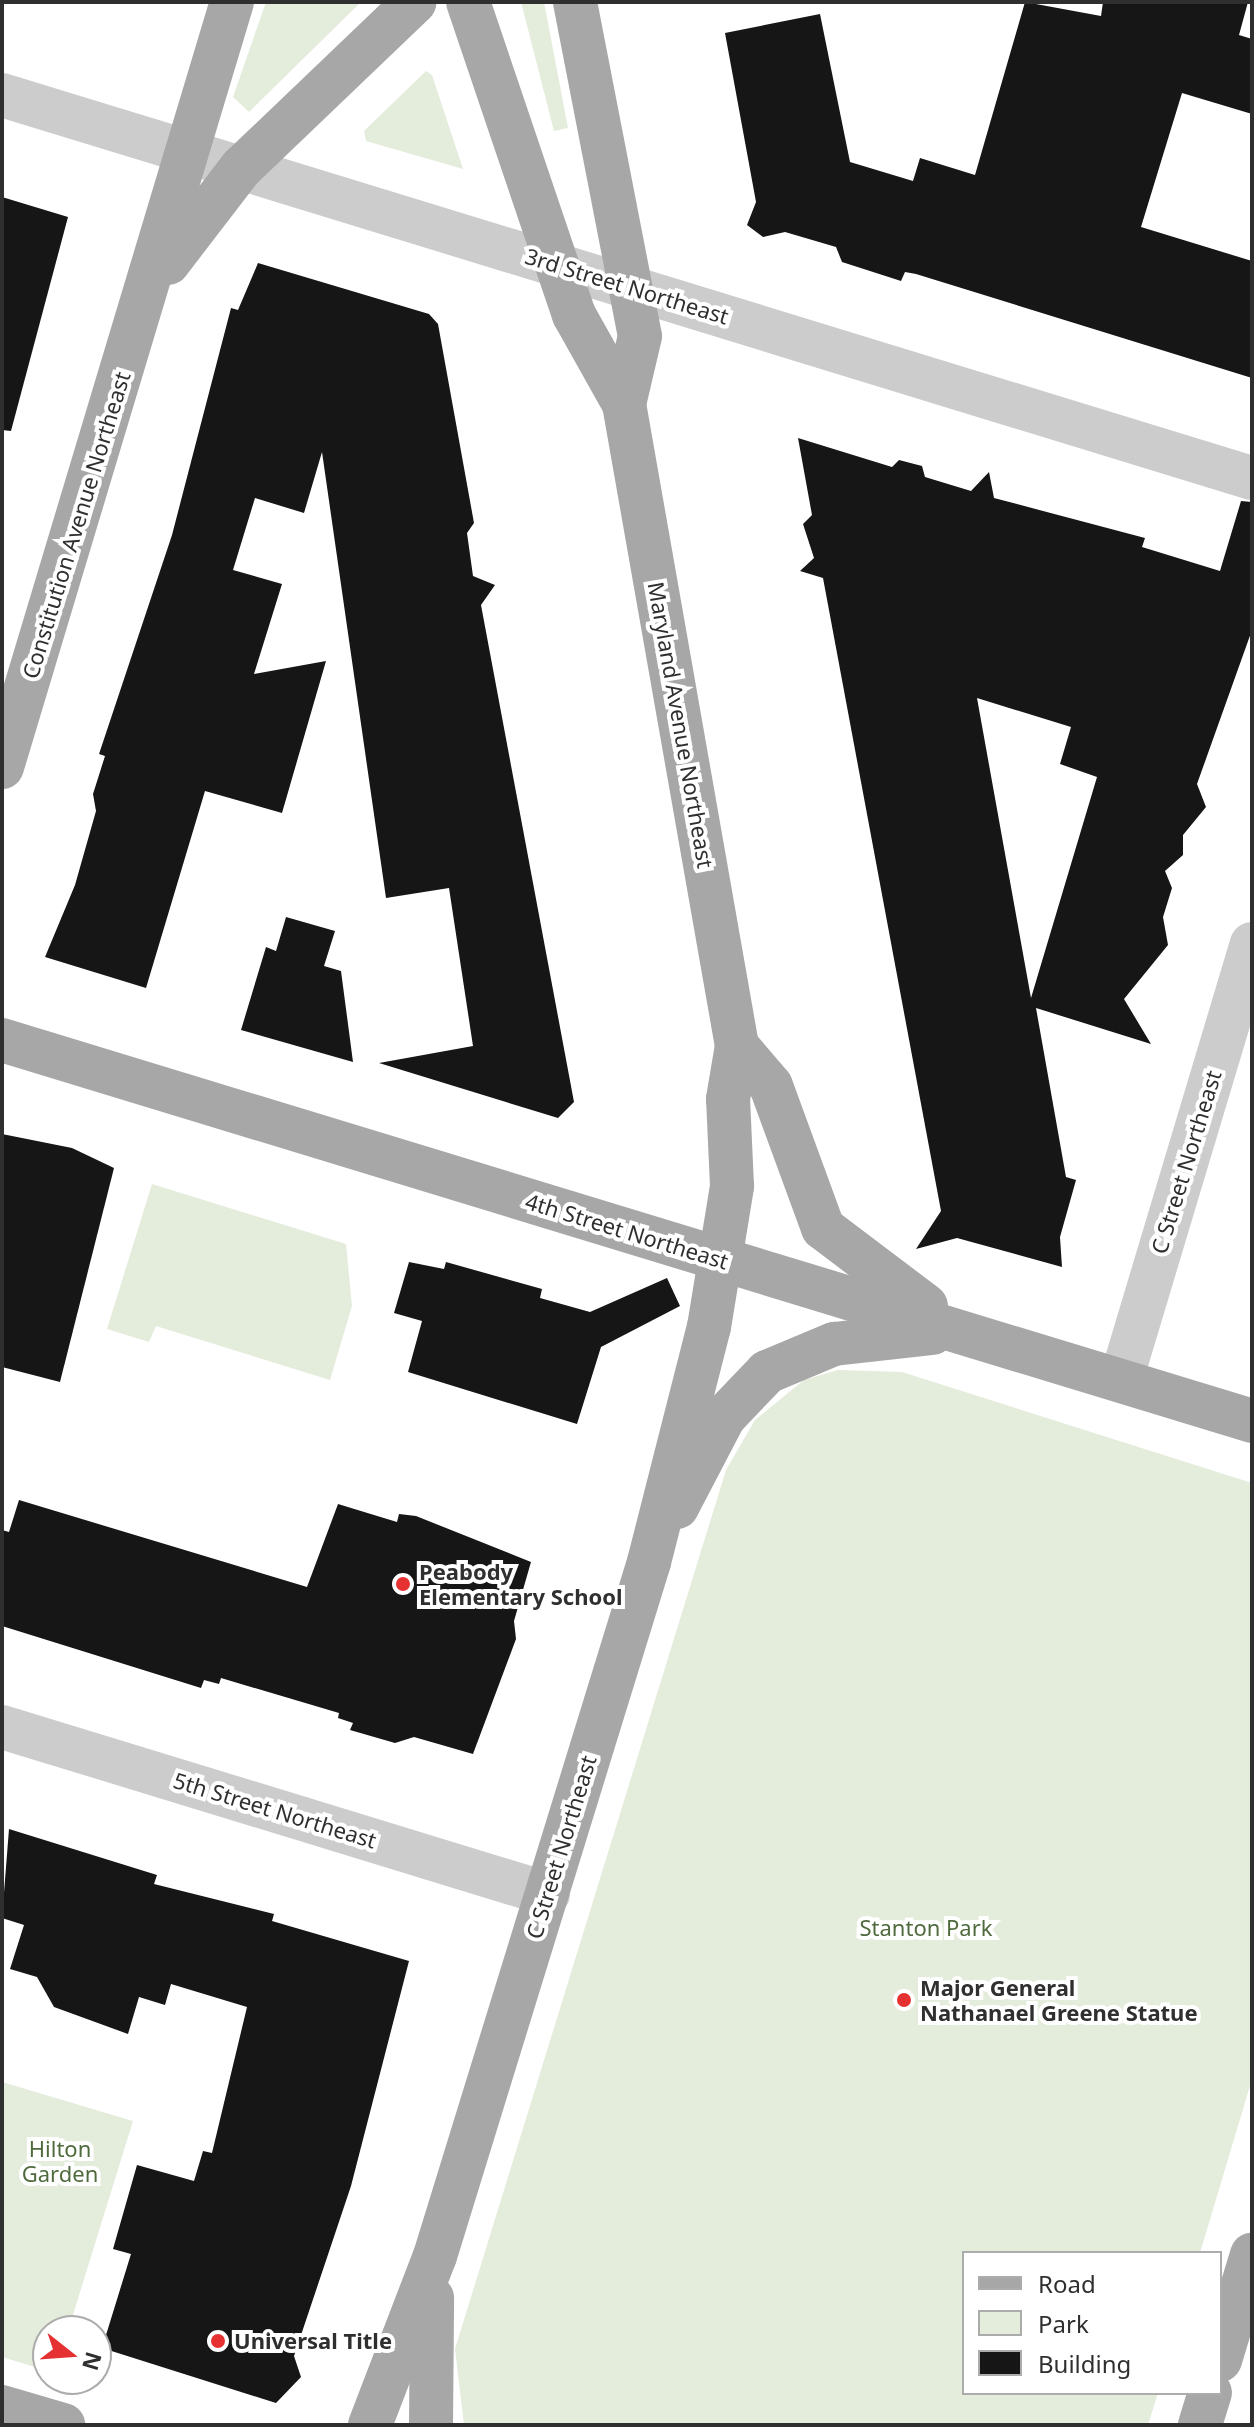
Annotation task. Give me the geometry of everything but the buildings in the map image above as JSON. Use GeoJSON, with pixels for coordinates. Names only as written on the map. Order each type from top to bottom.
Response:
{"type":"FeatureCollection","features":[{"type":"Feature","properties":{"kind":"main road","name":"Constitution Avenue Northeast"},"geometry":{"type":"LineString","coordinates":[[2,767],[136,330],[232,2]]}},
{"type":"Feature","properties":{"kind":"main road","name":"Constitution Avenue Northeast"},"geometry":{"type":"LineString","coordinates":[[136,330],[178,246],[241,168],[415,2]]}},
{"type":"Feature","properties":{"kind":"main road","name":"Maryland Avenue Northeast"},"geometry":{"type":"LineString","coordinates":[[468,2],[563,266],[574,315],[624,404],[737,1046],[722,1260]]}},
{"type":"Feature","properties":{"kind":"main road","name":"Maryland Avenue Northeast"},"geometry":{"type":"LineString","coordinates":[[575,2],[640,336],[624,404]]}},
{"type":"Feature","properties":{"kind":"main road","name":"4th Street Northeast"},"geometry":{"type":"LineString","coordinates":[[2,1040],[965,1331],[1252,1421]]}},
{"type":"Feature","properties":{"kind":"main road"},"geometry":{"type":"LineString","coordinates":[[737,1046],[771,1086],[823,1228],[858,1261],[965,1331]]}},
{"type":"Feature","properties":{"kind":"main road","name":"C Street Northeast"},"geometry":{"type":"LineString","coordinates":[[370,2425],[435,2256],[649,1562],[722,1260]]}},
{"type":"Feature","properties":{"kind":"main road"},"geometry":{"type":"LineString","coordinates":[[649,1562],[724,1417],[767,1372],[834,1344],[965,1331]]}},
{"type":"Feature","properties":{"kind":"main road"},"geometry":{"type":"LineString","coordinates":[[1222,2353],[1252,2255]]}},
{"type":"Feature","properties":{"kind":"main road"},"geometry":{"type":"LineString","coordinates":[[431,2425],[426,2369],[435,2256]]}},
{"type":"Feature","properties":{"kind":"main road"},"geometry":{"type":"LineString","coordinates":[[1200,2425],[1209,2395]]}},
{"type":"Feature","properties":{"kind":"main road"},"geometry":{"type":"LineString","coordinates":[[2,2407],[63,2425]]}},
{"type":"Feature","properties":{"kind":"street","name":"3rd Street Northeast"},"geometry":{"type":"LineString","coordinates":[[2,95],[1252,478]]}},
{"type":"Feature","properties":{"kind":"street","name":"C Street Northeast"},"geometry":{"type":"LineString","coordinates":[[1121,1380],[1252,944]]}},
{"type":"Feature","properties":{"kind":"street","name":"5th Street Northeast"},"geometry":{"type":"LineString","coordinates":[[2,1727],[548,1894]]}},
{"type":"Feature","properties":{"kind":"green space"},"geometry":{"type":"Polygon","coordinates":[[[266,2],[361,2],[249,112],[233,97],[266,2]]]}},
{"type":"Feature","properties":{"kind":"green space"},"geometry":{"type":"Polygon","coordinates":[[[521,2],[544,2],[568,128],[554,131],[521,2]]]}},
{"type":"Feature","properties":{"kind":"green space"},"geometry":{"type":"Polygon","coordinates":[[[426,71],[432,75],[463,169],[366,141],[364,131],[426,71]]]}},
{"type":"Feature","properties":{"kind":"green space"},"geometry":{"type":"Polygon","coordinates":[[[152,1184],[346,1244],[352,1306],[330,1380],[156,1326],[149,1342],[107,1329],[152,1184]]]}},
{"type":"Feature","properties":{"kind":"green space","name":"Stanton Park"},"geometry":{"type":"Polygon","coordinates":[[[838,1370],[902,1372],[1252,1483],[1252,2079],[1201,2251],[962,2251],[962,2395],[1157,2395],[1148,2425],[464,2425],[455,2349],[726,1470],[755,1420],[804,1380],[838,1370]]]}},
{"type":"Feature","properties":{"kind":"green space","name":"Hilton Garden"},"geometry":{"type":"Polygon","coordinates":[[[2,2082],[133,2121],[73,2315],[32,2315],[32,2366],[2,2357],[2,2082]]]}},
{"type":"Feature","properties":{"kind":"place","name":"Peabody Elementary School"},"geometry":{"type":"Point","coordinates":[403,1584]}},
{"type":"Feature","properties":{"kind":"place","name":"Major General Nathanael Greene Statue"},"geometry":{"type":"Point","coordinates":[904,2000]}},
{"type":"Feature","properties":{"kind":"place","name":"Universal Title"},"geometry":{"type":"Point","coordinates":[218,2341]}}]}
